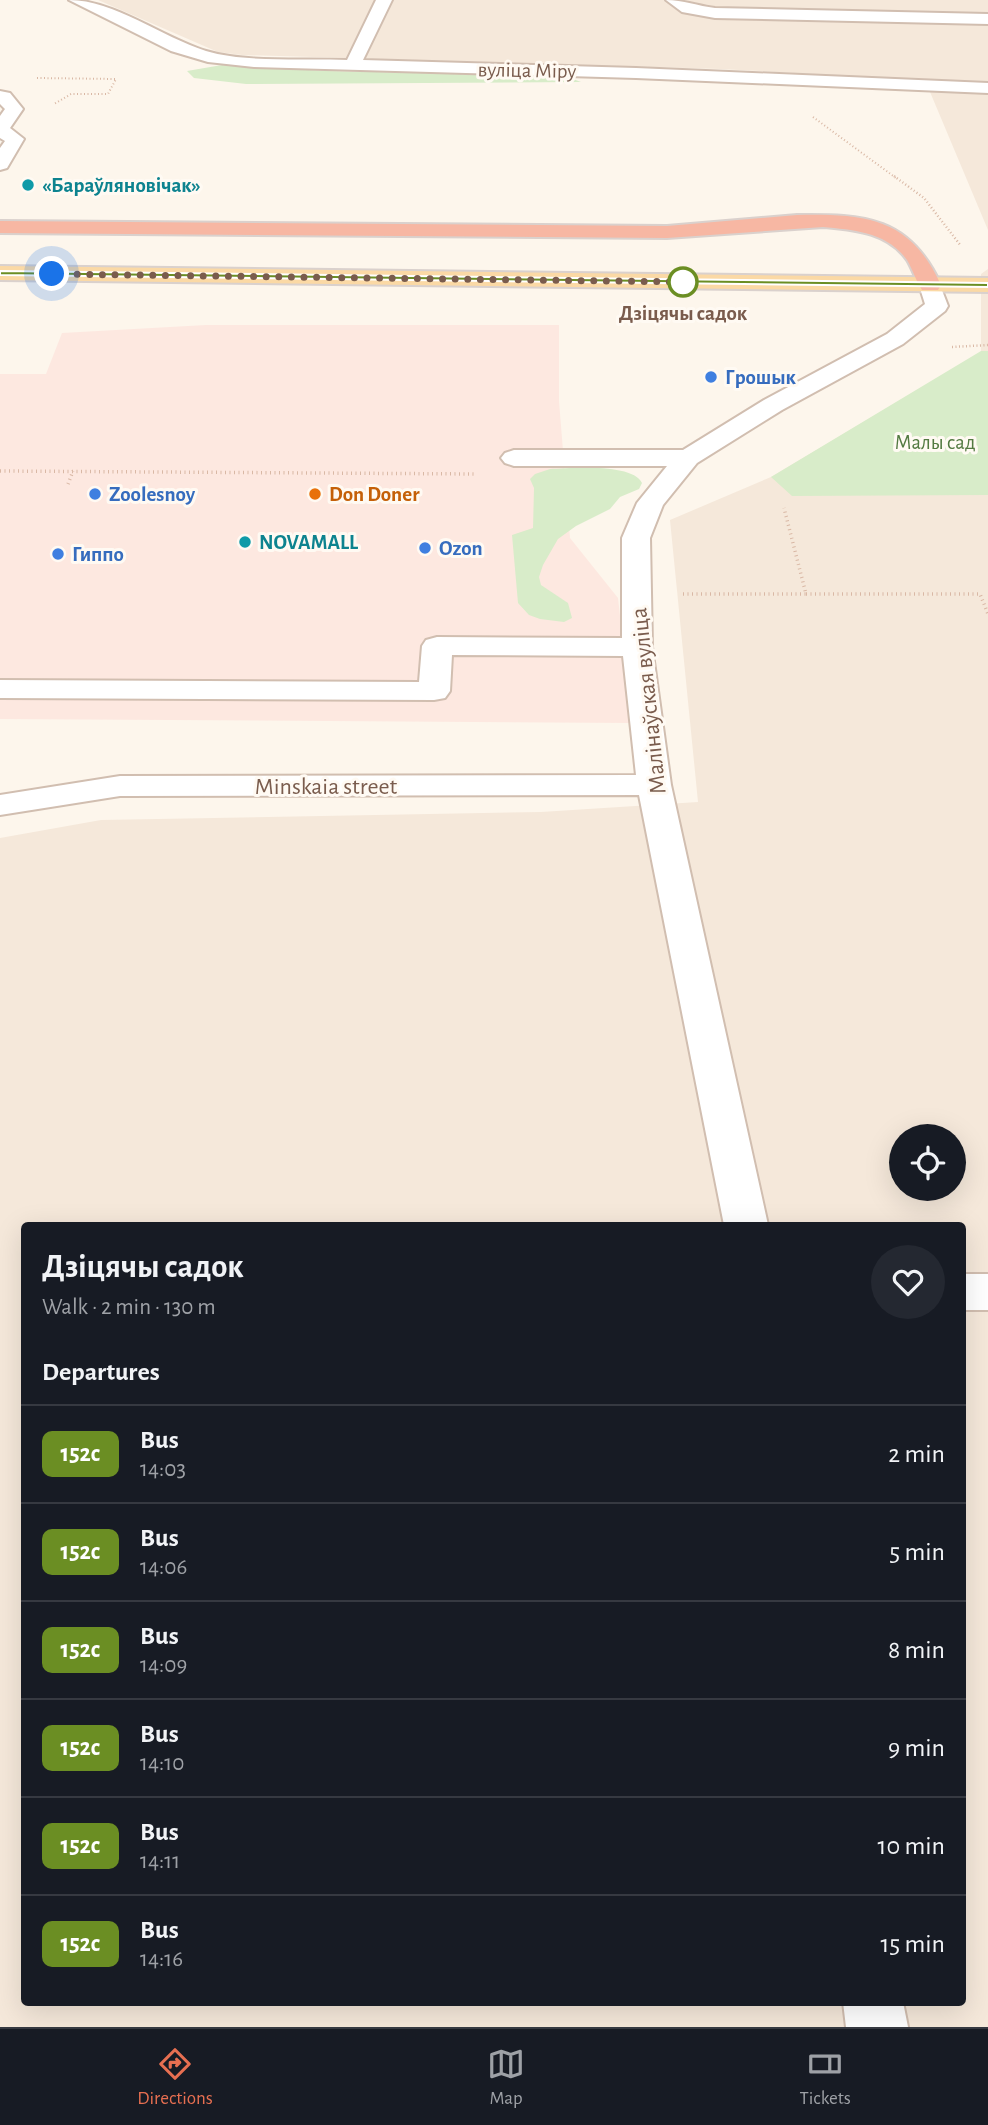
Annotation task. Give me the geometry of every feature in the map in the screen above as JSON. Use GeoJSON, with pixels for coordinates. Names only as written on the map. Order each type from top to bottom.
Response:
{"type":"FeatureCollection","features":[{"type":"Feature","properties":{"kind":"highway"},"geometry":{"type":"LineString","coordinates":[[0,227],[670,232],[832,222],[866,226],[893,235],[915,256],[930,285]]}},
{"type":"Feature","properties":{"kind":"main road"},"geometry":{"type":"LineString","coordinates":[[0,274],[988,285]]}},
{"type":"Feature","properties":{"kind":"street","name":"вуліца Міру"},"geometry":{"type":"LineString","coordinates":[[77,0],[165,42],[208,57],[352,66],[752,77],[988,88]]}},
{"type":"Feature","properties":{"kind":"street"},"geometry":{"type":"LineString","coordinates":[[352,66],[384,0]]}},
{"type":"Feature","properties":{"kind":"street"},"geometry":{"type":"LineString","coordinates":[[674,0],[678,5],[690,9],[715,13],[988,19]]}},
{"type":"Feature","properties":{"kind":"street"},"geometry":{"type":"LineString","coordinates":[[0,96],[14,109],[0,130],[15,139],[0,164]]}},
{"type":"Feature","properties":{"kind":"street","name":"Малінаўская вуліца"},"geometry":{"type":"LineString","coordinates":[[745,1222],[654,785],[637,647],[636,538],[650,503],[688,458],[773,405],[895,340],[937,306],[930,285]]}},
{"type":"Feature","properties":{"kind":"street"},"geometry":{"type":"LineString","coordinates":[[514,458],[688,458]]}},
{"type":"Feature","properties":{"kind":"street"},"geometry":{"type":"LineString","coordinates":[[0,689],[434,691],[437,646],[637,647]]}},
{"type":"Feature","properties":{"kind":"street","name":"Minskaia street"},"geometry":{"type":"LineString","coordinates":[[0,805],[120,786],[654,785]]}},
{"type":"Feature","properties":{"kind":"street"},"geometry":{"type":"LineString","coordinates":[[966,1292],[988,1292]]}},
{"type":"Feature","properties":{"kind":"street"},"geometry":{"type":"LineString","coordinates":[[874,2006],[877,2027]]}},
{"type":"Feature","properties":{"kind":"path"},"geometry":{"type":"LineString","coordinates":[[752,77],[837,133],[924,198],[964,251]]}},
{"type":"Feature","properties":{"kind":"path"},"geometry":{"type":"LineString","coordinates":[[37,78],[117,79],[108,94],[68,94],[58,98],[52,107]]}},
{"type":"Feature","properties":{"kind":"path"},"geometry":{"type":"LineString","coordinates":[[0,471],[486,474]]}},
{"type":"Feature","properties":{"kind":"path"},"geometry":{"type":"LineString","coordinates":[[68,484],[73,471]]}},
{"type":"Feature","properties":{"kind":"path"},"geometry":{"type":"LineString","coordinates":[[784,508],[806,594]]}},
{"type":"Feature","properties":{"kind":"path"},"geometry":{"type":"LineString","coordinates":[[683,594],[980,594],[988,614]]}},
{"type":"Feature","properties":{"kind":"shaded area"},"geometry":{"type":"Polygon","coordinates":[[[98,0],[988,0],[988,230],[925,80],[720,69],[242,55],[218,52],[98,0]]]}},
{"type":"Feature","properties":{"kind":"shaded area"},"geometry":{"type":"Polygon","coordinates":[[[988,269],[988,2027],[0,2027],[0,838],[101,820],[541,812],[698,802],[670,520],[771,477],[981,352],[981,274],[988,269]]]}},
{"type":"Feature","properties":{"kind":"shaded area"},"geometry":{"type":"Polygon","coordinates":[[[206,325],[559,325],[559,401],[570,538],[618,598],[632,723],[0,719],[0,374],[46,374],[62,333],[206,325]]]}},
{"type":"Feature","properties":{"kind":"green space"},"geometry":{"type":"Polygon","coordinates":[[[222,65],[327,71],[565,76],[581,82],[246,84],[194,78],[187,71],[222,65]]]}},
{"type":"Feature","properties":{"kind":"green space","name":"Малы сад"},"geometry":{"type":"Polygon","coordinates":[[[981,351],[988,351],[988,495],[792,496],[771,477],[981,351]]]}},
{"type":"Feature","properties":{"kind":"green space"},"geometry":{"type":"Polygon","coordinates":[[[550,469],[614,470],[627,472],[642,483],[639,489],[620,497],[610,509],[576,526],[558,539],[543,565],[539,577],[541,585],[568,603],[572,618],[564,622],[529,615],[518,603],[512,535],[533,528],[534,488],[530,479],[535,474],[550,469]]]}},
{"type":"Feature","properties":{"kind":"bus line","name":"152с"},"geometry":{"type":"LineString","coordinates":[[0,274],[988,285]]}},
{"type":"Feature","properties":{"kind":"place","name":"«Бараўляновічак»"},"geometry":{"type":"Point","coordinates":[28,185]}},
{"type":"Feature","properties":{"kind":"place","name":"Дзіцячы садок"},"geometry":{"type":"Point","coordinates":[683,282]}},
{"type":"Feature","properties":{"kind":"place","name":"Грошык"},"geometry":{"type":"Point","coordinates":[711,377]}},
{"type":"Feature","properties":{"kind":"place","name":"Zoolesnoy"},"geometry":{"type":"Point","coordinates":[95,494]}},
{"type":"Feature","properties":{"kind":"place","name":"Don Doner"},"geometry":{"type":"Point","coordinates":[315,494]}},
{"type":"Feature","properties":{"kind":"place","name":"NOVAMALL"},"geometry":{"type":"Point","coordinates":[245,542]}},
{"type":"Feature","properties":{"kind":"place","name":"Ozon"},"geometry":{"type":"Point","coordinates":[425,548]}},
{"type":"Feature","properties":{"kind":"place","name":"Гиппо"},"geometry":{"type":"Point","coordinates":[58,554]}},
{"type":"Feature","properties":{"kind":"route"},"geometry":{"type":"LineString","coordinates":[[52,274],[689,282],[683,282]]}}]}
